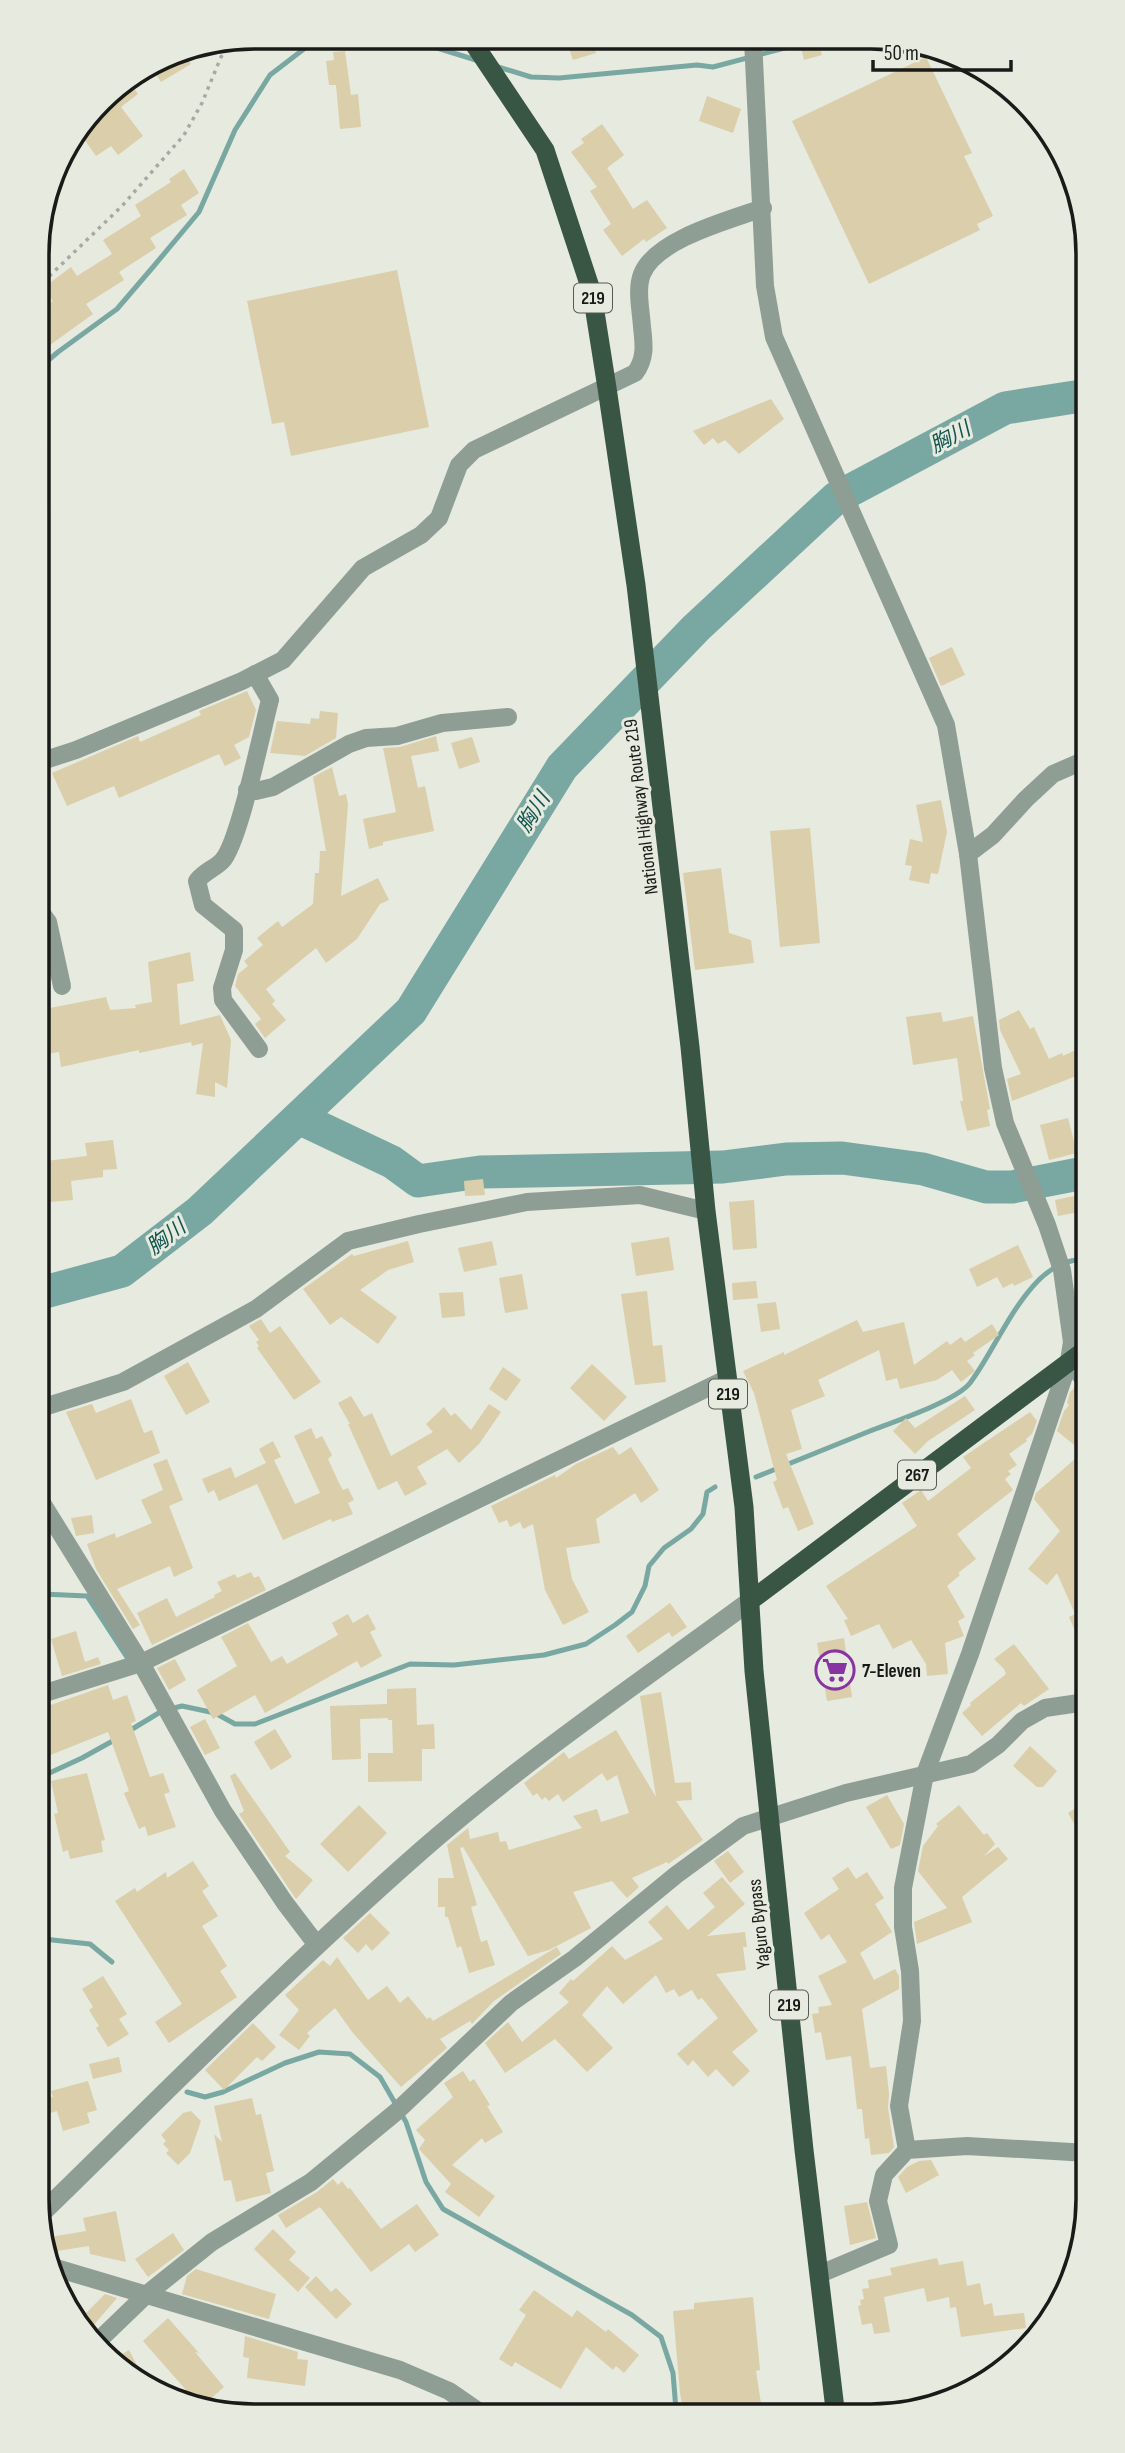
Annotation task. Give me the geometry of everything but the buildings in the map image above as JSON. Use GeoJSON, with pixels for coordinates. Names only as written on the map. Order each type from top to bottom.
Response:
{"type":"FeatureCollection","features":[{"type":"Feature","properties":{"kind":"highway","name":"National Highway Route 219"},"geometry":{"type":"LineString","coordinates":[[477,49],[545,150],[592,293],[636,584],[665,823],[706,1211],[744,1507],[750,1601]]}},
{"type":"Feature","properties":{"kind":"highway","name":"267"},"geometry":{"type":"LineString","coordinates":[[750,1601],[1076,1356]]}},
{"type":"Feature","properties":{"kind":"highway","name":"Yaguro Bypass"},"geometry":{"type":"LineString","coordinates":[[750,1601],[754,1671],[804,2150],[834,2404]]}},
{"type":"Feature","properties":{"kind":"street"},"geometry":{"type":"LineString","coordinates":[[754,49],[765,286],[774,337],[946,725],[968,853],[993,1068],[1005,1123],[1060,1264],[1076,1352]]}},
{"type":"Feature","properties":{"kind":"street"},"geometry":{"type":"LineString","coordinates":[[49,758],[99,740],[283,660],[363,568],[421,535],[439,517],[459,466],[474,450],[635,373],[641,365],[645,349],[640,300],[641,275],[657,254],[675,242],[763,208]]}},
{"type":"Feature","properties":{"kind":"street"},"geometry":{"type":"LineString","coordinates":[[255,674],[270,700],[236,831],[223,860],[204,872],[197,881],[204,905],[233,930],[234,950],[222,988],[223,1000],[259,1049]]}},
{"type":"Feature","properties":{"kind":"street"},"geometry":{"type":"LineString","coordinates":[[247,790],[273,787],[349,744],[366,738],[397,736],[442,723],[508,717]]}},
{"type":"Feature","properties":{"kind":"street"},"geometry":{"type":"LineString","coordinates":[[968,853],[993,835],[1053,774],[1076,764]]}},
{"type":"Feature","properties":{"kind":"street"},"geometry":{"type":"LineString","coordinates":[[49,927],[62,986]]}},
{"type":"Feature","properties":{"kind":"street"},"geometry":{"type":"LineString","coordinates":[[49,1405],[123,1382],[256,1309],[348,1241],[527,1202],[640,1195],[706,1211]]}},
{"type":"Feature","properties":{"kind":"street"},"geometry":{"type":"LineString","coordinates":[[907,2150],[899,2106],[912,2021],[910,1971],[903,1927],[903,1888],[925,1774],[1076,1358]]}},
{"type":"Feature","properties":{"kind":"street"},"geometry":{"type":"LineString","coordinates":[[49,1692],[141,1663],[218,1628],[469,1502],[726,1379]]}},
{"type":"Feature","properties":{"kind":"street"},"geometry":{"type":"LineString","coordinates":[[49,1514],[141,1663],[223,1811],[317,1945]]}},
{"type":"Feature","properties":{"kind":"street"},"geometry":{"type":"LineString","coordinates":[[50,2206],[317,1945],[423,1849],[510,1777],[750,1601]]}},
{"type":"Feature","properties":{"kind":"street"},"geometry":{"type":"LineString","coordinates":[[103,2337],[147,2294],[212,2242],[311,2182],[401,2107],[511,2003],[575,1958],[719,1842],[743,1826],[846,1793],[971,1765],[998,1745],[1022,1721],[1045,1708],[1076,1703]]}},
{"type":"Feature","properties":{"kind":"street"},"geometry":{"type":"LineString","coordinates":[[820,2274],[889,2245],[878,2201],[884,2175],[907,2150],[967,2146],[1076,2152]]}},
{"type":"Feature","properties":{"kind":"street"},"geometry":{"type":"LineString","coordinates":[[62,2270],[400,2370],[449,2391],[468,2404]]}},
{"type":"Feature","properties":{"kind":"path"},"geometry":{"type":"LineString","coordinates":[[49,276],[122,206],[184,135],[202,103],[224,52]]}},
{"type":"Feature","properties":{"kind":"waterway"},"geometry":{"type":"LineString","coordinates":[[49,360],[117,309],[199,212],[235,130],[270,75],[304,49]]}},
{"type":"Feature","properties":{"kind":"waterway"},"geometry":{"type":"LineString","coordinates":[[440,49],[479,61]]}},
{"type":"Feature","properties":{"kind":"waterway"},"geometry":{"type":"LineString","coordinates":[[495,66],[531,77],[559,78],[697,65],[713,67],[781,49]]}},
{"type":"Feature","properties":{"kind":"waterway","name":"胸川"},"geometry":{"type":"LineString","coordinates":[[49,1291],[122,1271],[200,1211],[411,1011],[562,767],[696,628],[836,498],[1005,408],[1076,397]]}},
{"type":"Feature","properties":{"kind":"waterway"},"geometry":{"type":"LineString","coordinates":[[299,1118],[392,1162],[418,1181],[480,1172],[723,1167],[786,1159],[842,1158],[923,1169],[986,1187],[1012,1187],[1076,1175]]}},
{"type":"Feature","properties":{"kind":"waterway"},"geometry":{"type":"LineString","coordinates":[[756,1477],[923,1410],[963,1390],[981,1367],[1032,1287],[1047,1272],[1065,1263],[1076,1261]]}},
{"type":"Feature","properties":{"kind":"waterway"},"geometry":{"type":"LineString","coordinates":[[129,1731],[162,1711],[182,1706],[215,1713],[235,1724],[255,1724],[410,1664],[454,1665],[544,1655],[586,1644],[632,1612],[645,1586],[649,1566],[664,1548],[691,1529],[703,1514],[707,1492],[715,1487]]}},
{"type":"Feature","properties":{"kind":"waterway"},"geometry":{"type":"LineString","coordinates":[[49,1594],[87,1596],[130,1662]]}},
{"type":"Feature","properties":{"kind":"waterway"},"geometry":{"type":"LineString","coordinates":[[49,1773],[118,1738]]}},
{"type":"Feature","properties":{"kind":"waterway"},"geometry":{"type":"LineString","coordinates":[[49,1940],[90,1944],[112,1962]]}},
{"type":"Feature","properties":{"kind":"waterway"},"geometry":{"type":"LineString","coordinates":[[187,2092],[205,2097],[223,2092],[285,2063],[319,2052],[350,2054],[380,2077],[406,2122],[426,2182],[443,2209],[632,2315],[661,2337],[673,2373],[676,2404]]}},
{"type":"Feature","properties":{"kind":"place","name":"7-Eleven"},"geometry":{"type":"Point","coordinates":[835,1670]}}]}
